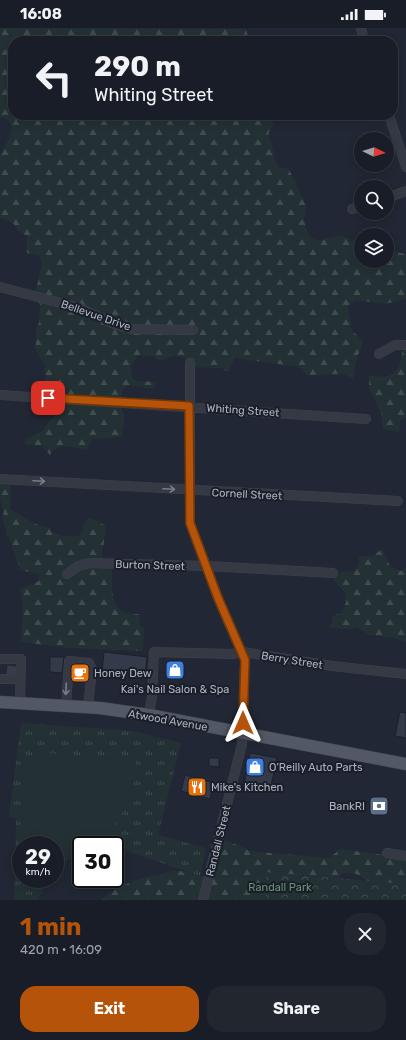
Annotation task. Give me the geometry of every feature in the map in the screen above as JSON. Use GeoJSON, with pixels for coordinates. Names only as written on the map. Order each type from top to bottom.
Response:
{"type":"FeatureCollection","features":[{"type":"Feature","properties":{"kind":"main road","name":"Atwood Avenue"},"geometry":{"type":"LineString","coordinates":[[0,702],[88,707],[149,715],[406,764]]}},
{"type":"Feature","properties":{"kind":"street"},"geometry":{"type":"LineString","coordinates":[[391,120],[405,161]]}},
{"type":"Feature","properties":{"kind":"street"},"geometry":{"type":"LineString","coordinates":[[394,195],[406,191]]}},
{"type":"Feature","properties":{"kind":"street","name":"Bellevue Drive"},"geometry":{"type":"LineString","coordinates":[[0,287],[80,308],[116,325],[132,329],[193,330]]}},
{"type":"Feature","properties":{"kind":"street"},"geometry":{"type":"LineString","coordinates":[[379,354],[395,345],[406,345]]}},
{"type":"Feature","properties":{"kind":"street","name":"Randall Street"},"geometry":{"type":"LineString","coordinates":[[190,363],[190,523],[245,660],[243,734],[203,900]]}},
{"type":"Feature","properties":{"kind":"street","name":"Whiting Street"},"geometry":{"type":"LineString","coordinates":[[0,395],[189,406],[366,419]]}},
{"type":"Feature","properties":{"kind":"street","name":"Cornell Street"},"geometry":{"type":"LineString","coordinates":[[0,479],[398,501]]}},
{"type":"Feature","properties":{"kind":"street","name":"Burton Street"},"geometry":{"type":"LineString","coordinates":[[67,574],[78,566],[89,563],[206,566],[333,573]]}},
{"type":"Feature","properties":{"kind":"street","name":"Berry Street"},"geometry":{"type":"LineString","coordinates":[[149,715],[152,696],[154,652],[232,654],[243,652],[332,666],[406,674]]}},
{"type":"Feature","properties":{"kind":"street"},"geometry":{"type":"LineString","coordinates":[[0,658],[12,662],[20,659],[14,678],[20,703]]}},
{"type":"Feature","properties":{"kind":"street"},"geometry":{"type":"LineString","coordinates":[[66,706],[69,662],[89,663],[92,669],[88,707]]}},
{"type":"Feature","properties":{"kind":"street"},"geometry":{"type":"LineString","coordinates":[[0,679],[14,678]]}},
{"type":"Feature","properties":{"kind":"street"},"geometry":{"type":"LineString","coordinates":[[387,853],[406,856]]}},
{"type":"Feature","properties":{"kind":"green space"},"geometry":{"type":"Polygon","coordinates":[[[0,28],[246,29],[248,36],[8,36],[8,120],[0,117],[0,28]]]}},
{"type":"Feature","properties":{"kind":"green space"},"geometry":{"type":"Polygon","coordinates":[[[8,120],[270,120],[274,125],[270,129],[268,136],[275,159],[278,167],[289,169],[306,206],[304,220],[309,236],[318,241],[339,235],[354,240],[354,268],[394,268],[394,251],[406,254],[406,299],[385,304],[356,300],[348,306],[352,330],[363,342],[355,364],[354,379],[344,374],[307,375],[299,367],[235,358],[228,372],[221,368],[192,367],[184,357],[173,356],[160,361],[153,356],[138,355],[131,366],[132,378],[138,381],[156,382],[154,389],[129,385],[123,389],[120,402],[124,416],[122,437],[92,439],[87,450],[66,446],[57,448],[50,455],[42,446],[23,444],[28,438],[42,431],[66,401],[66,395],[61,389],[44,390],[45,366],[34,347],[36,344],[36,328],[39,323],[40,304],[32,294],[36,290],[42,263],[40,256],[27,253],[27,236],[18,231],[11,222],[0,218],[0,155],[10,137],[12,127],[8,120]]]}},
{"type":"Feature","properties":{"kind":"green space"},"geometry":{"type":"Polygon","coordinates":[[[403,345],[406,345],[406,417],[400,421],[399,432],[383,429],[381,412],[369,388],[369,375],[378,377],[391,375],[401,360],[403,345]]]}},
{"type":"Feature","properties":{"kind":"green space"},"geometry":{"type":"Polygon","coordinates":[[[0,479],[11,480],[10,509],[34,523],[50,528],[55,534],[68,536],[80,535],[87,519],[91,518],[106,526],[102,556],[112,568],[114,600],[117,607],[122,611],[129,614],[139,614],[140,625],[144,627],[143,651],[69,648],[21,642],[23,609],[20,589],[36,583],[39,580],[39,574],[21,571],[2,519],[4,511],[0,500],[0,479]]]}},
{"type":"Feature","properties":{"kind":"green space"},"geometry":{"type":"Polygon","coordinates":[[[382,549],[390,566],[401,571],[406,568],[406,642],[390,637],[369,635],[357,627],[352,629],[328,628],[332,622],[332,616],[342,613],[346,602],[346,594],[333,579],[341,572],[354,571],[359,565],[359,556],[373,556],[382,549]]]}},
{"type":"Feature","properties":{"kind":"green space"},"geometry":{"type":"Polygon","coordinates":[[[21,723],[133,731],[181,743],[158,835],[206,848],[200,876],[124,850],[124,836],[72,836],[72,858],[64,862],[64,836],[16,836],[16,818],[9,817],[21,723]]]}},
{"type":"Feature","properties":{"kind":"green space"},"geometry":{"type":"Polygon","coordinates":[[[38,752],[136,762],[132,794],[120,818],[103,836],[72,836],[72,855],[64,858],[64,836],[21,836],[25,760],[38,752]]]}},
{"type":"Feature","properties":{"kind":"green space"},"geometry":{"type":"Polygon","coordinates":[[[220,839],[243,847],[249,851],[329,858],[340,849],[406,858],[406,900],[383,900],[370,884],[360,876],[348,873],[341,874],[338,880],[335,900],[101,900],[118,888],[124,888],[124,885],[136,880],[160,875],[170,871],[186,872],[208,879],[220,839]]]}},
{"type":"Feature","properties":{"kind":"green space","name":"Randall Park"},"geometry":{"type":"Polygon","coordinates":[[[266,872],[406,884],[406,900],[266,900],[266,872]]]}},
{"type":"Feature","properties":{"kind":"green space"},"geometry":{"type":"Polygon","coordinates":[[[14,888],[44,888],[38,900],[14,900],[14,888]]]}},
{"type":"Feature","properties":{"kind":"building"},"geometry":{"type":"Polygon","coordinates":[[[104,652],[147,657],[145,676],[102,672],[104,652]]]}},
{"type":"Feature","properties":{"kind":"building"},"geometry":{"type":"Polygon","coordinates":[[[50,657],[64,657],[62,673],[50,672],[50,657]]]}},
{"type":"Feature","properties":{"kind":"building"},"geometry":{"type":"Polygon","coordinates":[[[75,668],[85,669],[85,678],[74,677],[75,668]]]}},
{"type":"Feature","properties":{"kind":"building"},"geometry":{"type":"Polygon","coordinates":[[[400,712],[406,713],[406,738],[395,736],[400,712]]]}},
{"type":"Feature","properties":{"kind":"building"},"geometry":{"type":"Polygon","coordinates":[[[250,753],[277,758],[270,791],[244,786],[250,753]]]}},
{"type":"Feature","properties":{"kind":"building"},"geometry":{"type":"Polygon","coordinates":[[[209,758],[219,758],[219,767],[209,766],[209,758]]]}},
{"type":"Feature","properties":{"kind":"building","name":"Mike's Kitchen"},"geometry":{"type":"Polygon","coordinates":[[[185,775],[214,783],[210,799],[181,791],[185,775]]]}},
{"type":"Feature","properties":{"kind":"tunnel"},"geometry":{"type":"LineString","coordinates":[[11,675],[12,665]]}},
{"type":"Feature","properties":{"kind":"place","name":"Kai's Nail Salon & Spa"},"geometry":{"type":"Point","coordinates":[175,670]}},
{"type":"Feature","properties":{"kind":"place","name":"Honey Dew"},"geometry":{"type":"Point","coordinates":[80,673]}},
{"type":"Feature","properties":{"kind":"place","name":"O'Reilly Auto Parts"},"geometry":{"type":"Point","coordinates":[255,767]}},
{"type":"Feature","properties":{"kind":"place","name":"Mike's Kitchen"},"geometry":{"type":"Point","coordinates":[197,787]}},
{"type":"Feature","properties":{"kind":"place","name":"BankRI"},"geometry":{"type":"Point","coordinates":[379,806]}},
{"type":"Feature","properties":{"kind":"route"},"geometry":{"type":"LineString","coordinates":[[48,398],[189,406],[189,518],[218,598],[243,652],[245,660],[243,723]]}}]}
